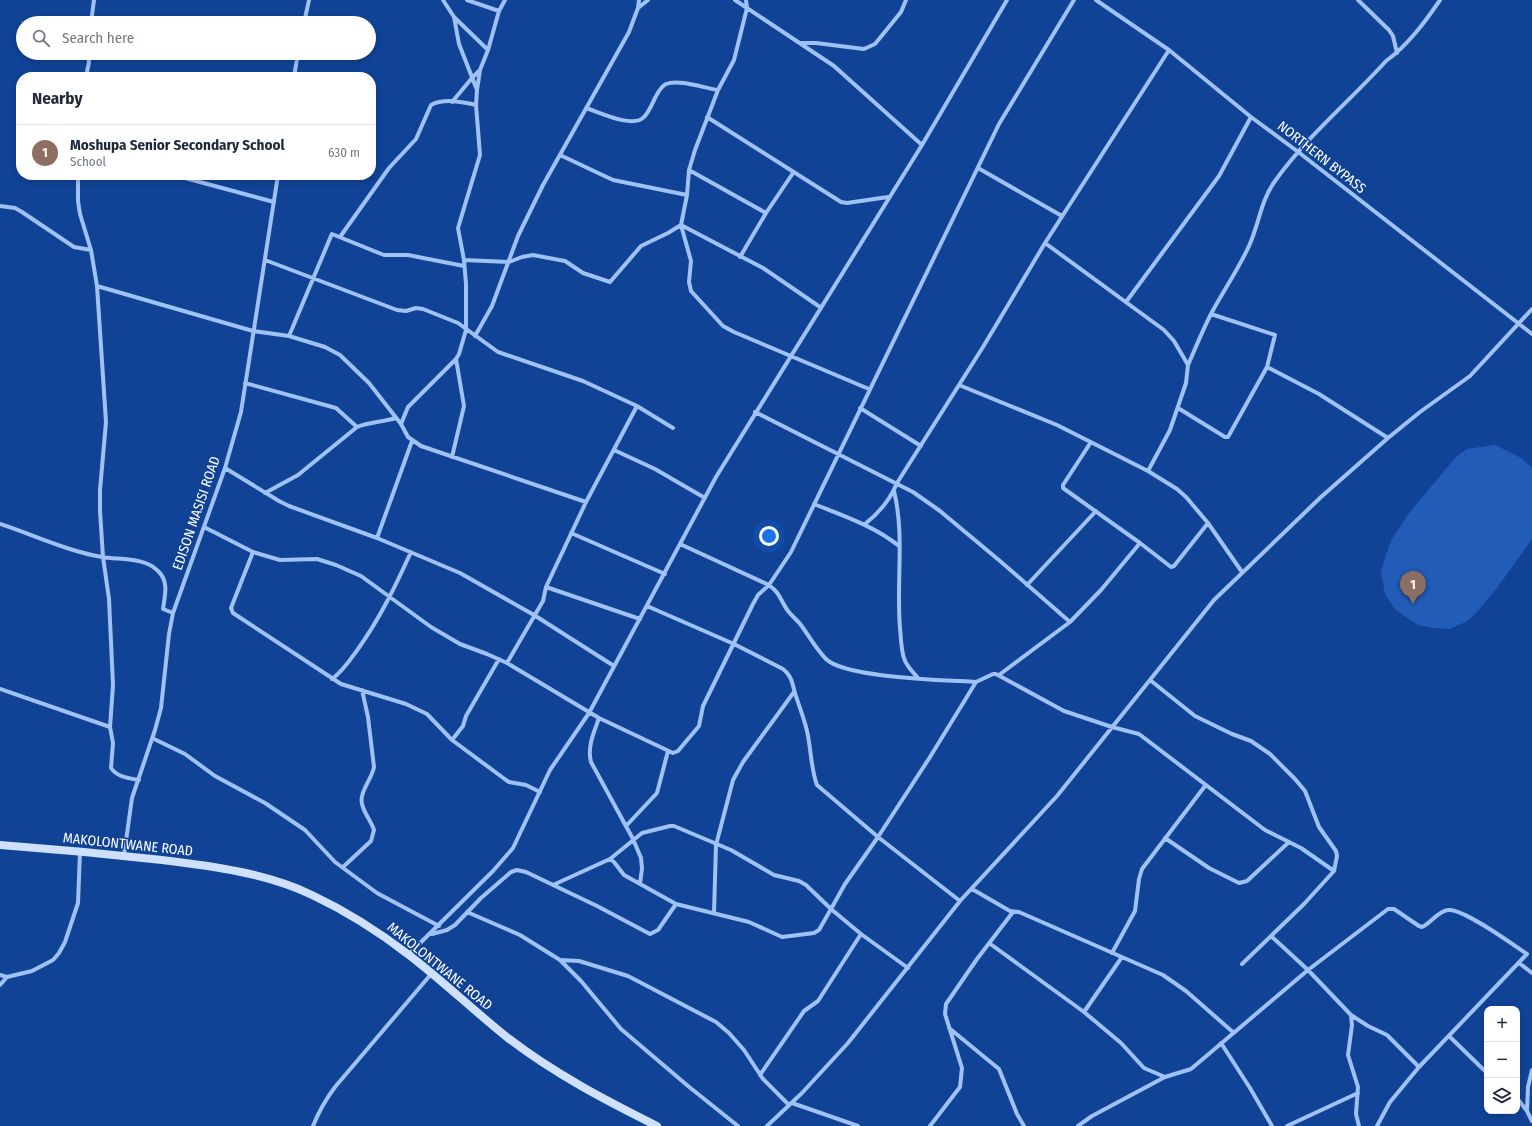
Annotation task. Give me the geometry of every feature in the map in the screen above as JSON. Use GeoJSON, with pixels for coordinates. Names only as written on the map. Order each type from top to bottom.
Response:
{"type":"FeatureCollection","features":[{"type":"Feature","properties":{"kind":"main road","name":"MAKOLONTWANE ROAD"},"geometry":{"type":"LineString","coordinates":[[0,845],[124,855],[191,863],[226,869],[281,882],[311,894],[344,911],[409,954],[507,1037],[557,1073],[657,1126]]}},
{"type":"Feature","properties":{"kind":"street"},"geometry":{"type":"LineString","coordinates":[[92,16],[94,0]]}},
{"type":"Feature","properties":{"kind":"street"},"geometry":{"type":"LineString","coordinates":[[306,16],[310,0]]}},
{"type":"Feature","properties":{"kind":"street"},"geometry":{"type":"LineString","coordinates":[[443,0],[454,16],[488,50]]}},
{"type":"Feature","properties":{"kind":"street"},"geometry":{"type":"LineString","coordinates":[[467,0],[499,11]]}},
{"type":"Feature","properties":{"kind":"street"},"geometry":{"type":"LineString","coordinates":[[401,424],[408,407],[456,359],[466,330],[466,284],[464,260],[458,228],[480,155],[476,105],[480,70],[488,50],[499,11],[505,0]]}},
{"type":"Feature","properties":{"kind":"street"},"geometry":{"type":"LineString","coordinates":[[475,336],[492,306],[518,236],[543,185],[629,32],[638,8],[639,0]]}},
{"type":"Feature","properties":{"kind":"street"},"geometry":{"type":"LineString","coordinates":[[638,8],[648,0]]}},
{"type":"Feature","properties":{"kind":"street"},"geometry":{"type":"LineString","coordinates":[[735,0],[834,66],[922,145]]}},
{"type":"Feature","properties":{"kind":"street"},"geometry":{"type":"LineString","coordinates":[[746,0],[747,8],[734,60],[718,90],[689,170],[687,195],[681,225],[691,261],[689,282],[691,291],[723,326],[728,329],[869,389]]}},
{"type":"Feature","properties":{"kind":"street"},"geometry":{"type":"LineString","coordinates":[[800,43],[816,43],[864,49],[870,47],[875,44],[901,12],[906,0]]}},
{"type":"Feature","properties":{"kind":"street"},"geometry":{"type":"LineString","coordinates":[[409,954],[439,926],[509,854],[550,770],[590,712],[705,498],[755,412],[888,197],[922,145],[1007,0]]}},
{"type":"Feature","properties":{"kind":"street"},"geometry":{"type":"LineString","coordinates":[[204,528],[253,552],[280,560],[318,559],[361,576],[431,627],[460,644],[508,663],[599,718],[668,751],[676,753],[696,730],[703,706],[755,599],[769,585],[791,552],[999,124],[1074,0]]}},
{"type":"Feature","properties":{"kind":"street","name":"NORTHERN BYPASS"},"geometry":{"type":"LineString","coordinates":[[1096,0],[1169,50],[1251,117],[1298,151],[1532,334]]}},
{"type":"Feature","properties":{"kind":"street"},"geometry":{"type":"LineString","coordinates":[[1358,0],[1389,30],[1393,36],[1397,53]]}},
{"type":"Feature","properties":{"kind":"street"},"geometry":{"type":"LineString","coordinates":[[1148,470],[1170,430],[1186,383],[1188,365],[1211,314],[1246,253],[1252,240],[1266,195],[1274,181],[1320,127],[1386,60],[1397,53],[1440,0]]}},
{"type":"Feature","properties":{"kind":"street"},"geometry":{"type":"LineString","coordinates":[[454,16],[458,44],[477,90]]}},
{"type":"Feature","properties":{"kind":"street"},"geometry":{"type":"LineString","coordinates":[[865,524],[876,515],[894,491],[897,483],[959,385],[1045,243],[1169,50]]}},
{"type":"Feature","properties":{"kind":"street"},"geometry":{"type":"LineString","coordinates":[[87,72],[89,60]]}},
{"type":"Feature","properties":{"kind":"street"},"geometry":{"type":"LineString","coordinates":[[295,72],[297,60]]}},
{"type":"Feature","properties":{"kind":"street"},"geometry":{"type":"LineString","coordinates":[[452,102],[480,70]]}},
{"type":"Feature","properties":{"kind":"street"},"geometry":{"type":"LineString","coordinates":[[586,108],[624,121],[634,122],[644,118],[660,89],[665,85],[682,83],[718,90]]}},
{"type":"Feature","properties":{"kind":"street"},"geometry":{"type":"LineString","coordinates":[[340,237],[390,168],[416,139],[431,105],[435,103],[463,102],[476,105]]}},
{"type":"Feature","properties":{"kind":"street"},"geometry":{"type":"LineString","coordinates":[[707,117],[793,173],[841,202],[888,197]]}},
{"type":"Feature","properties":{"kind":"street"},"geometry":{"type":"LineString","coordinates":[[1126,302],[1219,176],[1251,117]]}},
{"type":"Feature","properties":{"kind":"street"},"geometry":{"type":"LineString","coordinates":[[560,155],[613,180],[687,195]]}},
{"type":"Feature","properties":{"kind":"street"},"geometry":{"type":"LineString","coordinates":[[978,168],[1062,216]]}},
{"type":"Feature","properties":{"kind":"street"},"geometry":{"type":"LineString","coordinates":[[689,170],[766,213]]}},
{"type":"Feature","properties":{"kind":"street"},"geometry":{"type":"LineString","coordinates":[[740,257],[766,213],[793,173]]}},
{"type":"Feature","properties":{"kind":"street"},"geometry":{"type":"LineString","coordinates":[[78,180],[78,201],[80,214],[91,250],[97,286],[106,422],[100,490],[100,530],[109,599],[112,685],[110,727],[113,743],[111,768],[114,773],[119,776],[138,780]]}},
{"type":"Feature","properties":{"kind":"street"},"geometry":{"type":"LineString","coordinates":[[193,180],[274,202]]}},
{"type":"Feature","properties":{"kind":"street","name":"EDISON MASISI ROAD"},"geometry":{"type":"LineString","coordinates":[[124,855],[132,798],[161,708],[169,634],[173,613],[225,468],[241,412],[277,180]]}},
{"type":"Feature","properties":{"kind":"street"},"geometry":{"type":"LineString","coordinates":[[0,206],[15,208],[74,247],[91,250]]}},
{"type":"Feature","properties":{"kind":"street"},"geometry":{"type":"LineString","coordinates":[[464,260],[509,262],[527,255],[533,255],[565,261],[583,273],[610,282],[641,246],[681,225]]}},
{"type":"Feature","properties":{"kind":"street"},"geometry":{"type":"LineString","coordinates":[[681,225],[763,268],[820,307]]}},
{"type":"Feature","properties":{"kind":"street"},"geometry":{"type":"LineString","coordinates":[[289,336],[330,236],[335,234],[384,255],[408,255],[464,266]]}},
{"type":"Feature","properties":{"kind":"street"},"geometry":{"type":"LineString","coordinates":[[1045,243],[1164,330],[1174,341],[1188,365]]}},
{"type":"Feature","properties":{"kind":"street"},"geometry":{"type":"LineString","coordinates":[[265,260],[397,310],[406,311],[416,308],[423,308],[458,323],[498,352],[583,381],[637,406],[673,428]]}},
{"type":"Feature","properties":{"kind":"street"},"geometry":{"type":"LineString","coordinates":[[97,286],[253,331],[289,336],[325,347],[340,355],[369,383],[401,424],[408,438],[412,441],[421,446],[452,457],[586,502]]}},
{"type":"Feature","properties":{"kind":"street"},"geometry":{"type":"LineString","coordinates":[[767,1126],[791,1104],[848,1043],[960,901],[1057,796],[1209,606],[1242,572],[1321,497],[1420,412],[1470,376],[1532,309]]}},
{"type":"Feature","properties":{"kind":"street"},"geometry":{"type":"LineString","coordinates":[[1178,408],[1225,437],[1228,437],[1267,367],[1275,335],[1211,314]]}},
{"type":"Feature","properties":{"kind":"street"},"geometry":{"type":"LineString","coordinates":[[452,457],[464,406],[456,359]]}},
{"type":"Feature","properties":{"kind":"street"},"geometry":{"type":"LineString","coordinates":[[1267,367],[1319,394],[1388,438]]}},
{"type":"Feature","properties":{"kind":"street"},"geometry":{"type":"LineString","coordinates":[[246,383],[336,408],[357,426]]}},
{"type":"Feature","properties":{"kind":"street"},"geometry":{"type":"LineString","coordinates":[[959,385],[1057,425],[1148,470],[1177,489],[1186,497],[1208,523],[1242,572]]}},
{"type":"Feature","properties":{"kind":"street"},"geometry":{"type":"LineString","coordinates":[[508,663],[543,601],[546,587],[571,533],[637,406]]}},
{"type":"Feature","properties":{"kind":"street"},"geometry":{"type":"LineString","coordinates":[[860,408],[921,446]]}},
{"type":"Feature","properties":{"kind":"street"},"geometry":{"type":"LineString","coordinates":[[755,412],[914,492],[940,511],[1000,560],[1070,622]]}},
{"type":"Feature","properties":{"kind":"street"},"geometry":{"type":"LineString","coordinates":[[265,492],[298,475],[357,426],[365,423],[386,421],[396,418]]}},
{"type":"Feature","properties":{"kind":"street"},"geometry":{"type":"LineString","coordinates":[[377,538],[412,441]]}},
{"type":"Feature","properties":{"kind":"street"},"geometry":{"type":"LineString","coordinates":[[1090,442],[1063,485],[1063,488],[1171,567],[1174,566],[1208,523]]}},
{"type":"Feature","properties":{"kind":"street"},"geometry":{"type":"LineString","coordinates":[[614,450],[655,469],[705,498]]}},
{"type":"Feature","properties":{"kind":"street"},"geometry":{"type":"LineString","coordinates":[[225,468],[289,506],[377,538],[460,573],[534,615],[614,666]]}},
{"type":"Feature","properties":{"kind":"street"},"geometry":{"type":"LineString","coordinates":[[894,491],[898,506],[900,531],[898,604],[904,659],[918,678]]}},
{"type":"Feature","properties":{"kind":"street"},"geometry":{"type":"LineString","coordinates":[[814,504],[865,524],[886,536],[899,546]]}},
{"type":"Feature","properties":{"kind":"street"},"geometry":{"type":"LineString","coordinates":[[1027,585],[1096,511]]}},
{"type":"Feature","properties":{"kind":"street"},"geometry":{"type":"LineString","coordinates":[[0,524],[74,551],[103,557],[147,563],[158,570],[163,577],[166,585],[163,609],[173,613]]}},
{"type":"Feature","properties":{"kind":"street"},"geometry":{"type":"LineString","coordinates":[[571,533],[665,574]]}},
{"type":"Feature","properties":{"kind":"street"},"geometry":{"type":"LineString","coordinates":[[999,675],[1070,622],[1101,590],[1140,543]]}},
{"type":"Feature","properties":{"kind":"street"},"geometry":{"type":"LineString","coordinates":[[680,544],[769,585],[781,596],[789,612],[827,660],[834,665],[858,672],[976,682],[993,674],[999,675],[1064,711],[1112,727],[1139,734],[1205,786],[1265,830],[1300,848],[1334,871]]}},
{"type":"Feature","properties":{"kind":"street"},"geometry":{"type":"LineString","coordinates":[[253,552],[231,608],[233,613],[341,684],[406,704],[427,714],[452,740],[510,782],[526,785],[540,792]]}},
{"type":"Feature","properties":{"kind":"street"},"geometry":{"type":"LineString","coordinates":[[332,679],[343,671],[368,635],[390,598],[411,552]]}},
{"type":"Feature","properties":{"kind":"street"},"geometry":{"type":"LineString","coordinates":[[546,587],[640,618]]}},
{"type":"Feature","properties":{"kind":"street"},"geometry":{"type":"LineString","coordinates":[[647,606],[734,644],[783,669],[792,679],[794,692],[807,730],[814,778],[817,786],[878,838],[960,901]]}},
{"type":"Feature","properties":{"kind":"street"},"geometry":{"type":"LineString","coordinates":[[452,740],[464,726],[466,716],[499,659]]}},
{"type":"Feature","properties":{"kind":"street"},"geometry":{"type":"LineString","coordinates":[[1150,680],[1195,716],[1250,741],[1270,754],[1295,779],[1305,792],[1319,827],[1336,851],[1337,856],[1334,871],[1304,904],[1242,964]]}},
{"type":"Feature","properties":{"kind":"street"},"geometry":{"type":"LineString","coordinates":[[610,859],[624,875],[676,904],[749,922],[782,937],[814,933],[818,930],[845,884],[878,838],[976,682]]}},
{"type":"Feature","properties":{"kind":"street"},"geometry":{"type":"LineString","coordinates":[[0,689],[110,727]]}},
{"type":"Feature","properties":{"kind":"street"},"geometry":{"type":"LineString","coordinates":[[343,867],[371,841],[374,830],[362,805],[362,799],[373,774],[374,768],[368,717],[362,690]]}},
{"type":"Feature","properties":{"kind":"street"},"geometry":{"type":"LineString","coordinates":[[714,913],[716,845],[733,780],[737,771],[794,692]]}},
{"type":"Feature","properties":{"kind":"street"},"geometry":{"type":"LineString","coordinates":[[599,718],[589,749],[589,755],[591,762],[633,839],[641,858],[642,869],[640,883]]}},
{"type":"Feature","properties":{"kind":"street"},"geometry":{"type":"LineString","coordinates":[[152,738],[179,751],[215,776],[265,803],[305,830],[328,856],[378,893],[439,926]]}},
{"type":"Feature","properties":{"kind":"street"},"geometry":{"type":"LineString","coordinates":[[626,826],[657,793],[668,751]]}},
{"type":"Feature","properties":{"kind":"street"},"geometry":{"type":"LineString","coordinates":[[1112,953],[1135,911],[1139,879],[1142,870],[1205,786]]}},
{"type":"Feature","properties":{"kind":"street"},"geometry":{"type":"LineString","coordinates":[[553,885],[610,859],[642,833],[674,826],[730,850],[774,875],[799,881],[806,885],[831,909],[861,934],[908,968]]}},
{"type":"Feature","properties":{"kind":"street"},"geometry":{"type":"LineString","coordinates":[[1165,838],[1209,868],[1240,883],[1247,881],[1289,842]]}},
{"type":"Feature","properties":{"kind":"street"},"geometry":{"type":"LineString","coordinates":[[0,975],[7,977],[32,971],[52,960],[59,953],[65,942],[78,903],[80,852]]}},
{"type":"Feature","properties":{"kind":"street"},"geometry":{"type":"LineString","coordinates":[[431,934],[447,930],[455,925],[511,872],[517,870],[526,872],[650,934],[658,930],[676,904]]}},
{"type":"Feature","properties":{"kind":"street"},"geometry":{"type":"LineString","coordinates":[[972,889],[1012,912],[1019,912],[1163,975],[1172,980],[1234,1033]]}},
{"type":"Feature","properties":{"kind":"street"},"geometry":{"type":"LineString","coordinates":[[1078,1126],[1092,1116],[1164,1077],[1188,1071],[1222,1044],[1308,970],[1388,908],[1394,909],[1422,927],[1443,911],[1455,910],[1527,954],[1419,1067],[1390,1102],[1377,1126]]}},
{"type":"Feature","properties":{"kind":"street"},"geometry":{"type":"LineString","coordinates":[[467,912],[520,935],[560,960],[582,981],[626,1033],[738,1126]]}},
{"type":"Feature","properties":{"kind":"street"},"geometry":{"type":"LineString","coordinates":[[930,1126],[960,1087],[962,1080],[962,1068],[945,1014],[946,1004],[1012,912]]}},
{"type":"Feature","properties":{"kind":"street"},"geometry":{"type":"LineString","coordinates":[[760,1075],[804,1010],[818,1001],[861,934]]}},
{"type":"Feature","properties":{"kind":"street"},"geometry":{"type":"LineString","coordinates":[[1271,936],[1308,970],[1351,1015],[1368,1026],[1387,1035],[1419,1067]]}},
{"type":"Feature","properties":{"kind":"street"},"geometry":{"type":"LineString","coordinates":[[989,943],[1084,1012],[1121,1043],[1149,1072],[1164,1077]]}},
{"type":"Feature","properties":{"kind":"street"},"geometry":{"type":"LineString","coordinates":[[1084,1012],[1122,957]]}},
{"type":"Feature","properties":{"kind":"street"},"geometry":{"type":"LineString","coordinates":[[560,960],[579,961],[628,976],[716,1022],[729,1033],[744,1050],[760,1075],[791,1104],[858,1126]]}},
{"type":"Feature","properties":{"kind":"street"},"geometry":{"type":"LineString","coordinates":[[1519,963],[1532,974]]}},
{"type":"Feature","properties":{"kind":"street"},"geometry":{"type":"LineString","coordinates":[[313,1126],[319,1112],[335,1087],[432,973]]}},
{"type":"Feature","properties":{"kind":"street"},"geometry":{"type":"LineString","coordinates":[[0,986],[7,977]]}},
{"type":"Feature","properties":{"kind":"street"},"geometry":{"type":"LineString","coordinates":[[1351,1015],[1352,1025],[1348,1054],[1357,1082],[1358,1093],[1356,1114],[1359,1126]]}},
{"type":"Feature","properties":{"kind":"street"},"geometry":{"type":"LineString","coordinates":[[950,1028],[999,1069],[1017,1114],[1024,1126]]}},
{"type":"Feature","properties":{"kind":"street"},"geometry":{"type":"LineString","coordinates":[[1449,1036],[1484,1070]]}},
{"type":"Feature","properties":{"kind":"street"},"geometry":{"type":"LineString","coordinates":[[1222,1044],[1272,1126]]}},
{"type":"Feature","properties":{"kind":"street"},"geometry":{"type":"LineString","coordinates":[[1526,1111],[1528,1087],[1532,1070]]}},
{"type":"Feature","properties":{"kind":"street"},"geometry":{"type":"LineString","coordinates":[[1287,1126],[1358,1093]]}},
{"type":"Feature","properties":{"kind":"street"},"geometry":{"type":"LineString","coordinates":[[1520,1102],[1532,1121]]}},
{"type":"Feature","properties":{"kind":"shaded area"},"geometry":{"type":"Polygon","coordinates":[[[1495,445],[1521,458],[1532,468],[1532,539],[1497,588],[1477,612],[1466,622],[1449,629],[1418,625],[1394,608],[1385,594],[1381,572],[1392,539],[1409,513],[1456,457],[1467,449],[1495,445]]]}},
{"type":"Feature","properties":{"kind":"place","name":"Moshupa Senior Secondary School"},"geometry":{"type":"Point","coordinates":[1413,604]}}]}
